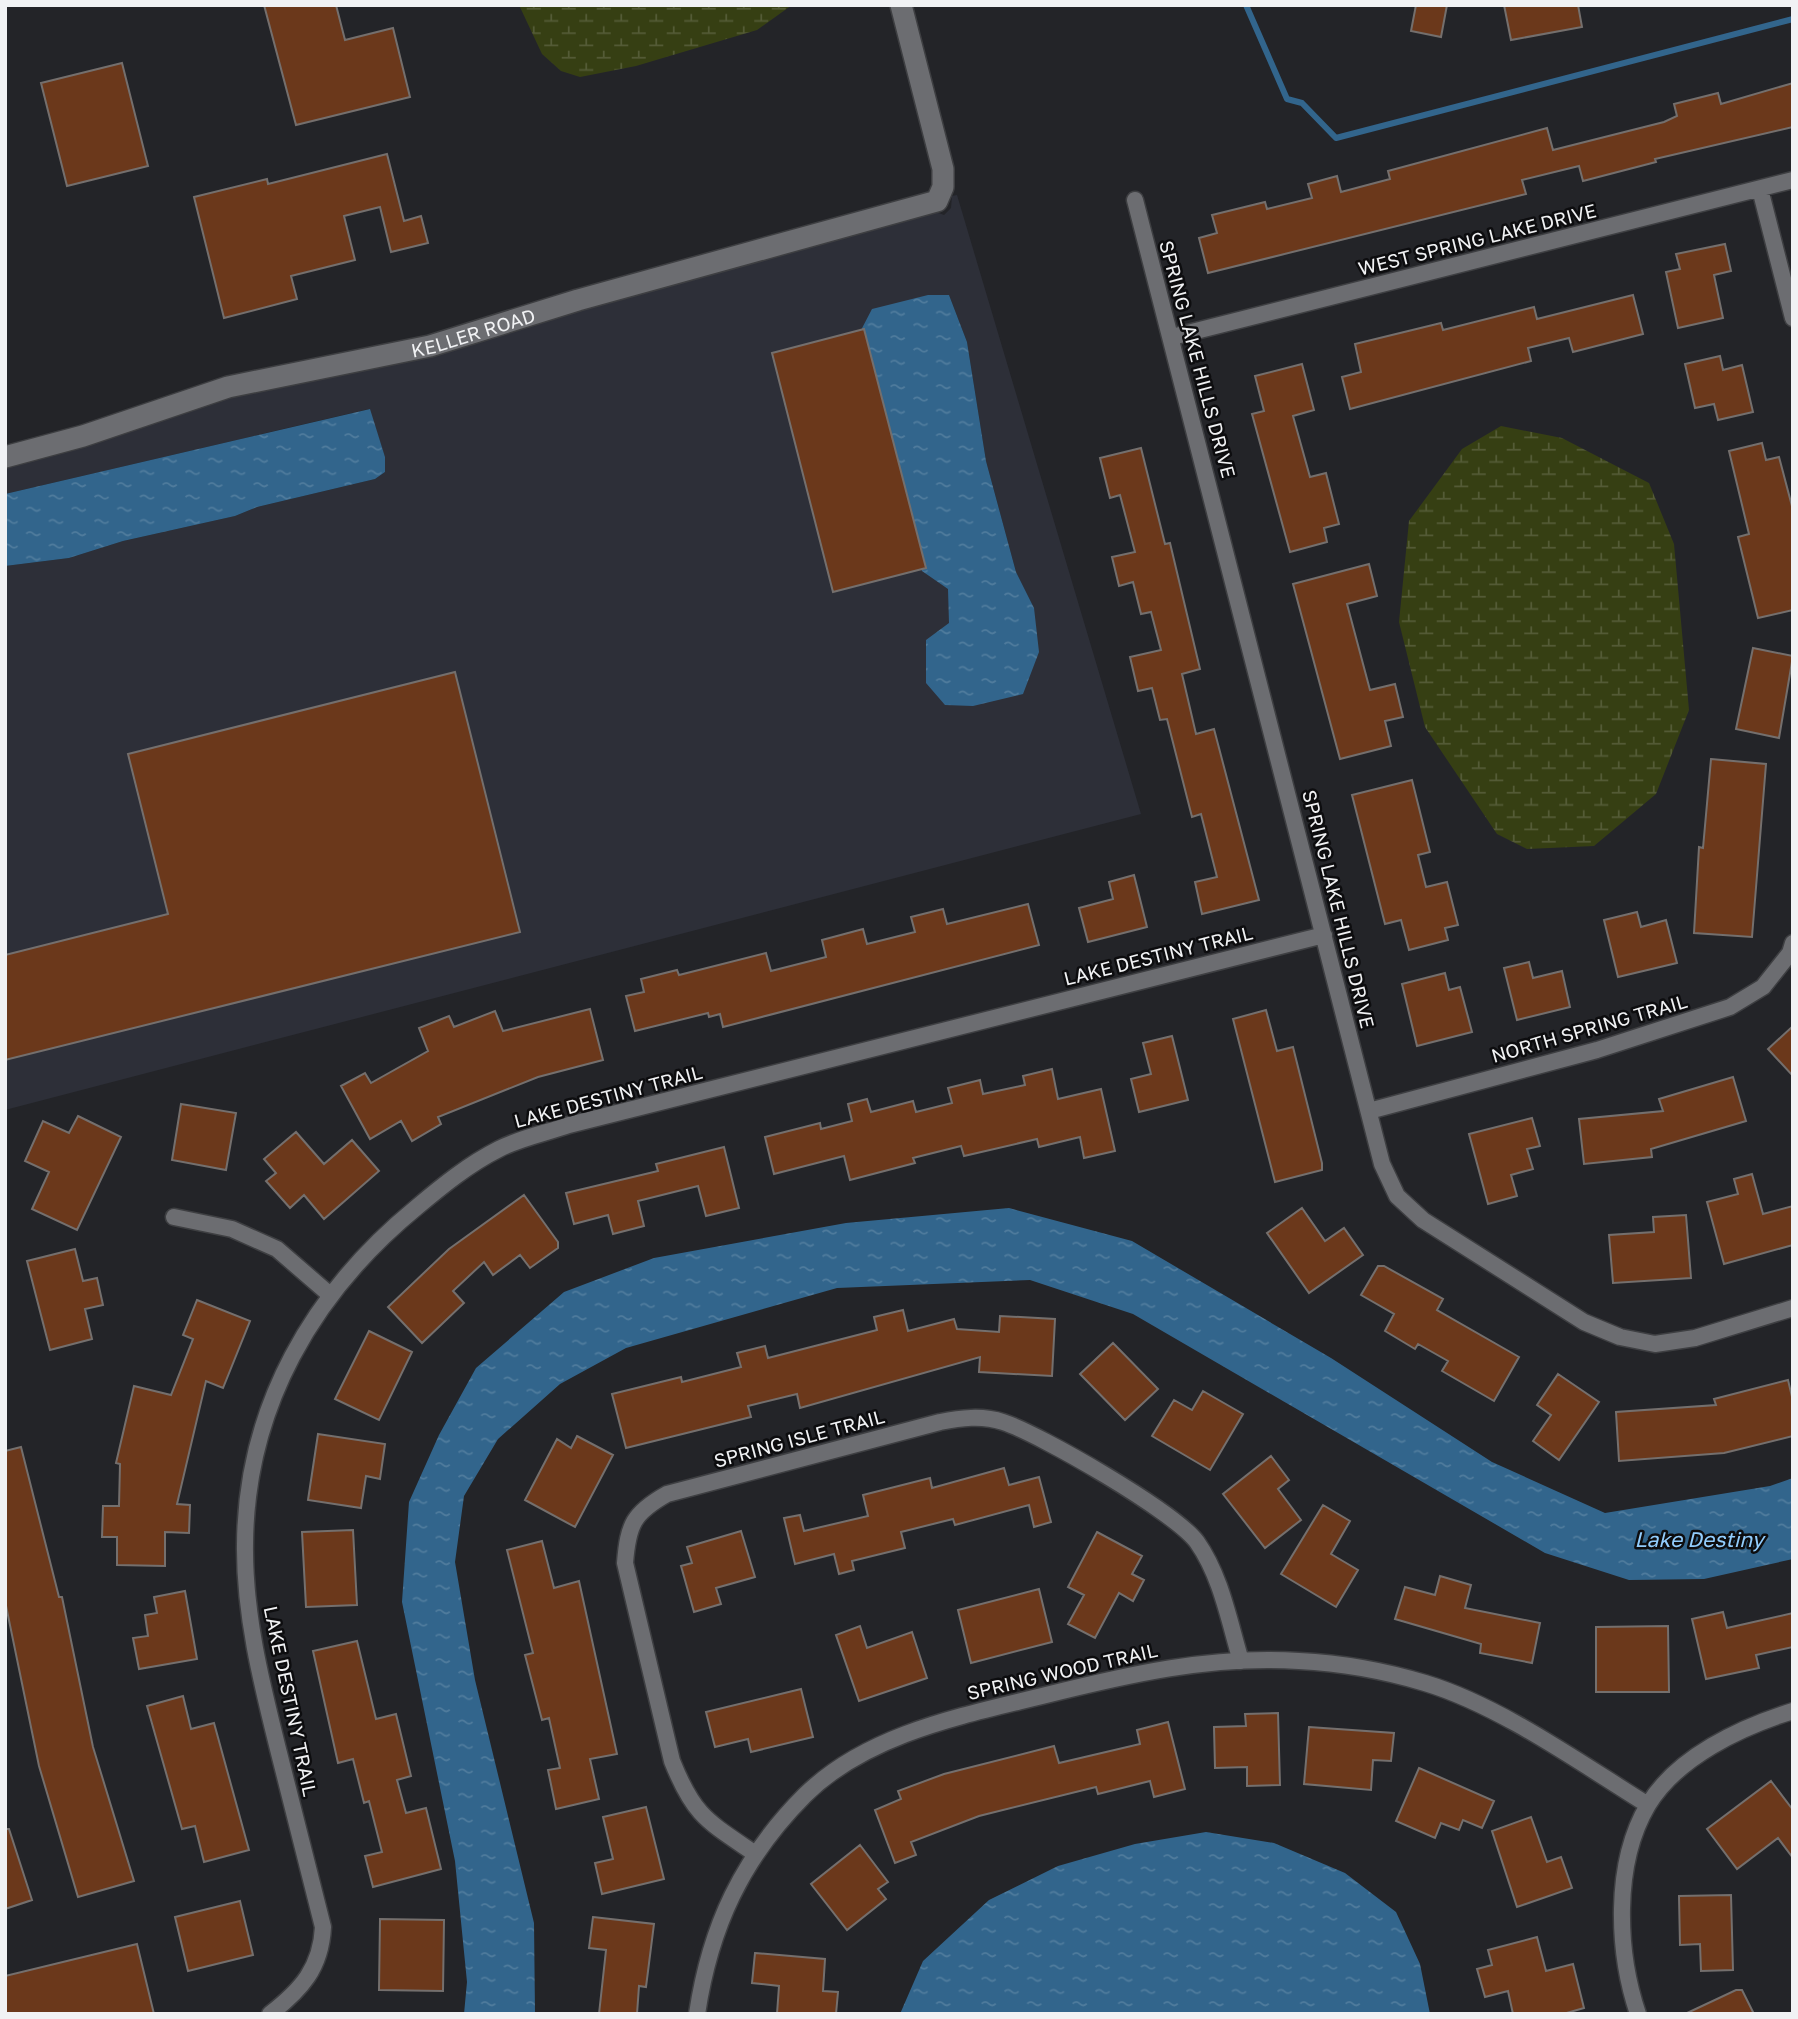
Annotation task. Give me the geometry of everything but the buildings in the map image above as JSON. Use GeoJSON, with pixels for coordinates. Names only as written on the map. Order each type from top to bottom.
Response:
{"type":"FeatureCollection","features":[{"type":"Feature","properties":{"kind":"street","name":"KELLER ROAD"},"geometry":{"type":"LineString","coordinates":[[5,457],[83,436],[228,387],[430,346],[578,300],[937,201],[943,187],[943,169],[901,5]]}},
{"type":"Feature","properties":{"kind":"street","name":"WEST SPRING LAKE DRIVE"},"geometry":{"type":"LineString","coordinates":[[1172,337],[1793,180]]}},
{"type":"Feature","properties":{"kind":"street"},"geometry":{"type":"LineString","coordinates":[[1760,189],[1793,318]]}},
{"type":"Feature","properties":{"kind":"street","name":"SPRING LAKE HILLS DRIVE"},"geometry":{"type":"LineString","coordinates":[[1135,200],[1382,1164],[1397,1196],[1423,1220],[1584,1322],[1620,1337],[1655,1344],[1695,1338],[1793,1308]]}},
{"type":"Feature","properties":{"kind":"street","name":"LAKE DESTINY TRAIL"},"geometry":{"type":"LineString","coordinates":[[271,2014],[292,1997],[312,1974],[322,1949],[323,1927],[265,1696],[249,1612],[245,1545],[249,1485],[268,1413],[292,1352],[329,1294],[380,1237],[442,1186],[499,1148],[582,1122],[1324,935]]}},
{"type":"Feature","properties":{"kind":"street","name":"NORTH SPRING TRAIL"},"geometry":{"type":"LineString","coordinates":[[1369,1111],[1597,1050],[1730,1007],[1763,987],[1790,953],[1793,943]]}},
{"type":"Feature","properties":{"kind":"street"},"geometry":{"type":"LineString","coordinates":[[174,1217],[232,1229],[277,1249],[329,1294]]}},
{"type":"Feature","properties":{"kind":"street","name":"SPRING ISLE TRAIL"},"geometry":{"type":"LineString","coordinates":[[754,1853],[704,1820],[685,1792],[672,1761],[625,1563],[627,1533],[642,1508],[667,1494],[940,1422],[966,1418],[1001,1421],[1039,1436],[1169,1516],[1196,1541],[1216,1579],[1241,1661]]}},
{"type":"Feature","properties":{"kind":"street","name":"SPRING WOOD TRAIL"},"geometry":{"type":"LineString","coordinates":[[697,2014],[704,1967],[726,1905],[754,1853],[807,1794],[868,1750],[942,1720],[1147,1670],[1241,1661],[1298,1660],[1359,1668],[1426,1683],[1505,1718],[1648,1805]]}},
{"type":"Feature","properties":{"kind":"street"},"geometry":{"type":"LineString","coordinates":[[1638,2014],[1621,1933],[1622,1890],[1632,1846],[1648,1805],[1684,1766],[1722,1740],[1793,1711]]}},
{"type":"Feature","properties":{"kind":"shaded area"},"geometry":{"type":"Polygon","coordinates":[[[957,195],[1141,814],[5,1110],[5,566],[69,558],[123,541],[235,516],[257,507],[375,479],[385,472],[385,457],[369,409],[5,494],[5,467],[87,446],[231,397],[432,356],[581,310],[936,212],[944,215],[951,208],[952,196],[957,195]],[[949,295],[949,624],[1034,608],[1016,572],[986,461],[967,342],[949,295]]]}},
{"type":"Feature","properties":{"kind":"green space"},"geometry":{"type":"Polygon","coordinates":[[[519,5],[792,5],[757,30],[636,66],[580,77],[561,71],[542,54],[519,5]]]}},
{"type":"Feature","properties":{"kind":"green space"},"geometry":{"type":"Polygon","coordinates":[[[1501,426],[1562,438],[1649,483],[1674,544],[1689,710],[1656,794],[1594,846],[1527,849],[1497,834],[1425,727],[1399,622],[1409,521],[1462,449],[1501,426]]]}},
{"type":"Feature","properties":{"kind":"water"},"geometry":{"type":"Polygon","coordinates":[[[928,295],[949,295],[967,342],[986,461],[1016,572],[1034,608],[1039,652],[1023,694],[973,706],[945,705],[926,683],[926,640],[949,623],[948,589],[922,571],[859,334],[872,309],[928,295]]]}},
{"type":"Feature","properties":{"kind":"water"},"geometry":{"type":"Polygon","coordinates":[[[370,409],[385,457],[385,472],[375,479],[257,507],[235,516],[123,541],[69,558],[5,566],[5,494],[370,409]]]}},
{"type":"Feature","properties":{"kind":"water","name":"Lake Destiny"},"geometry":{"type":"Polygon","coordinates":[[[1009,1208],[1132,1241],[1331,1358],[1492,1462],[1605,1513],[1770,1486],[1793,1478],[1793,1559],[1704,1579],[1629,1580],[1545,1553],[1133,1314],[1030,1280],[837,1288],[626,1348],[560,1384],[498,1439],[464,1496],[455,1562],[475,1680],[534,1923],[535,2014],[464,2014],[467,1982],[455,1861],[402,1602],[409,1502],[439,1435],[476,1368],[564,1292],[654,1258],[846,1223],[1009,1208]]]}},
{"type":"Feature","properties":{"kind":"water"},"geometry":{"type":"Polygon","coordinates":[[[1206,1832],[1274,1843],[1345,1873],[1396,1912],[1420,1964],[1430,2014],[900,2014],[923,1961],[989,1900],[1058,1866],[1135,1844],[1206,1832]]]}},
{"type":"Feature","properties":{"kind":"waterway"},"geometry":{"type":"LineString","coordinates":[[1246,5],[1287,99],[1302,103],[1336,138],[1793,19]]}}]}
